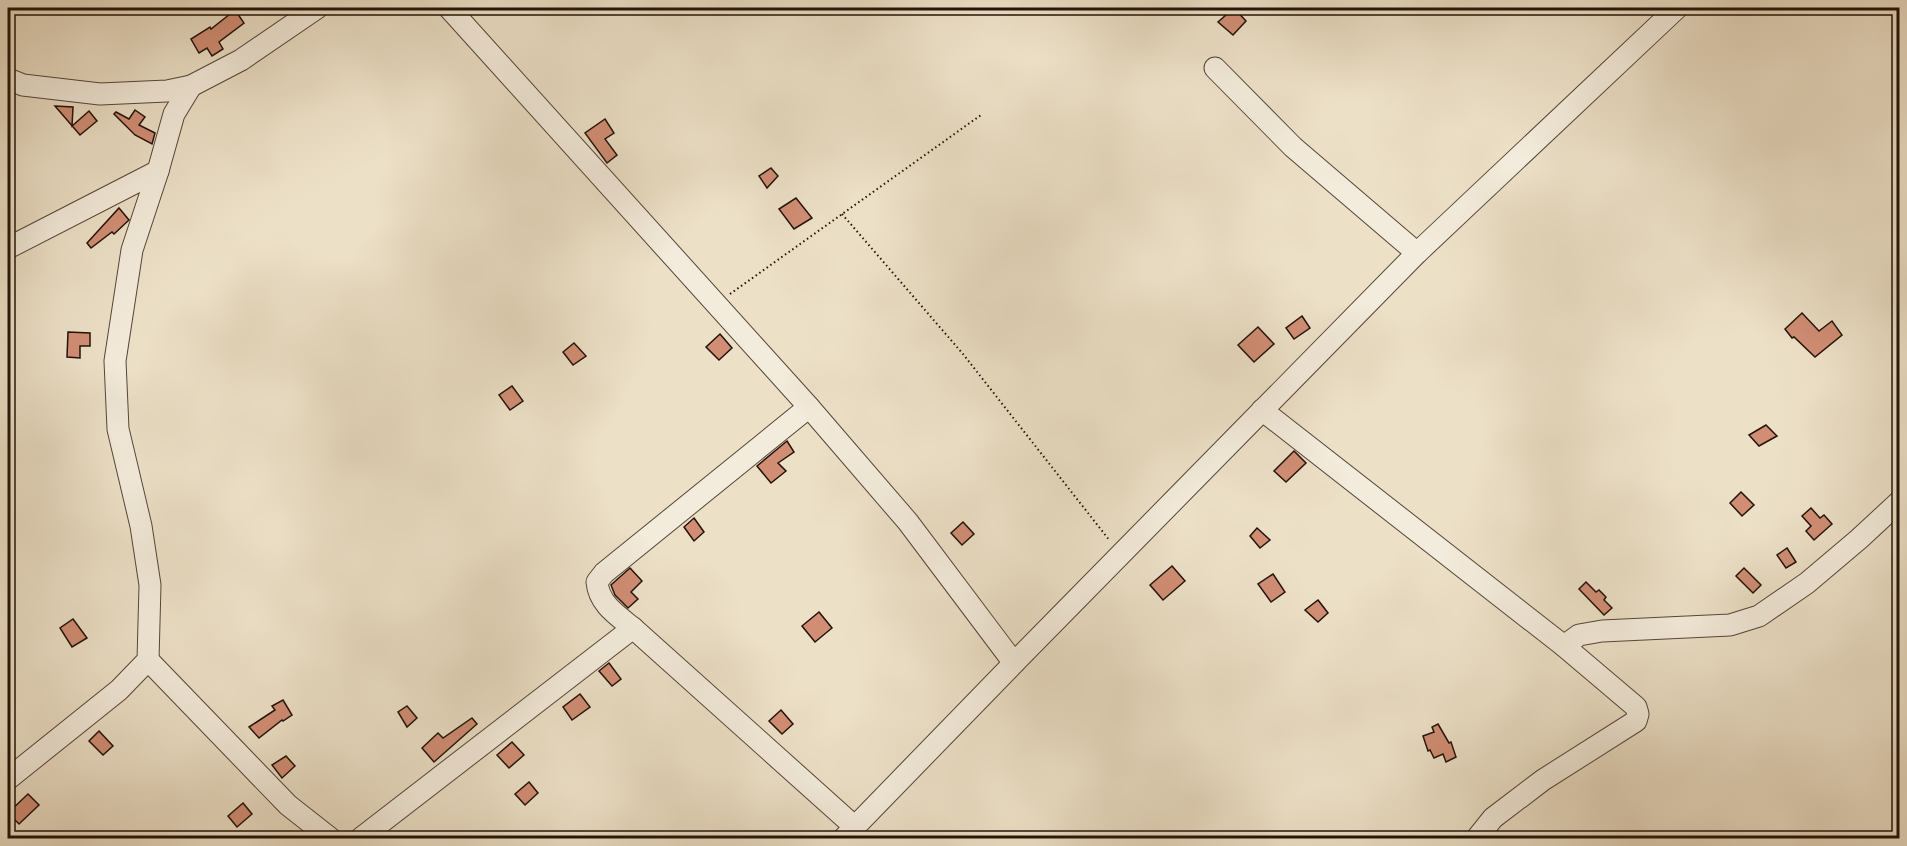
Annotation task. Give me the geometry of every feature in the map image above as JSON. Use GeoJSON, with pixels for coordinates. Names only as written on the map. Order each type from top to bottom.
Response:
{"type":"FeatureCollection","features":[{"type":"Feature","properties":{"kind":"street"},"geometry":{"type":"LineString","coordinates":[[8,79],[23,85],[100,94],[167,92],[191,86],[241,60],[318,8]]}},
{"type":"Feature","properties":{"kind":"street"},"geometry":{"type":"LineString","coordinates":[[449,8],[809,407],[908,522],[1014,663]]}},
{"type":"Feature","properties":{"kind":"street"},"geometry":{"type":"LineString","coordinates":[[809,407],[604,573],[597,582],[598,593],[604,603],[850,833],[1120,554],[1417,253],[1677,8]]}},
{"type":"Feature","properties":{"kind":"street"},"geometry":{"type":"LineString","coordinates":[[1215,68],[1293,147],[1417,253]]}},
{"type":"Feature","properties":{"kind":"street"},"geometry":{"type":"LineString","coordinates":[[8,779],[119,690],[148,660],[150,585],[141,526],[118,429],[115,362],[132,250],[174,114],[191,86]]}},
{"type":"Feature","properties":{"kind":"street"},"geometry":{"type":"LineString","coordinates":[[8,248],[158,171]]}},
{"type":"Feature","properties":{"kind":"street"},"geometry":{"type":"LineString","coordinates":[[1262,410],[1564,646],[1636,707],[1638,714],[1636,720],[1543,780],[1493,818],[1477,838]]}},
{"type":"Feature","properties":{"kind":"street"},"geometry":{"type":"LineString","coordinates":[[1564,646],[1579,635],[1602,631],[1730,625],[1759,616],[1807,583],[1899,501]]}},
{"type":"Feature","properties":{"kind":"street"},"geometry":{"type":"LineString","coordinates":[[362,838],[633,628]]}},
{"type":"Feature","properties":{"kind":"street"},"geometry":{"type":"LineString","coordinates":[[148,660],[288,805],[330,838]]}},
{"type":"Feature","properties":{"kind":"path"},"geometry":{"type":"LineString","coordinates":[[715,305],[981,115]]}},
{"type":"Feature","properties":{"kind":"path"},"geometry":{"type":"LineString","coordinates":[[842,214],[963,354],[1120,554]]}},
{"type":"Feature","properties":{"kind":"building"},"geometry":{"type":"Polygon","coordinates":[[[1234,8],[1246,21],[1233,35],[1218,22],[1234,8]]]}},
{"type":"Feature","properties":{"kind":"building"},"geometry":{"type":"Polygon","coordinates":[[[235,10],[244,23],[219,42],[223,49],[212,56],[207,48],[199,53],[191,39],[210,27],[211,29],[235,10]]]}},
{"type":"Feature","properties":{"kind":"building"},"geometry":{"type":"Polygon","coordinates":[[[55,106],[73,107],[72,126],[55,106]]]}},
{"type":"Feature","properties":{"kind":"building"},"geometry":{"type":"Polygon","coordinates":[[[135,110],[145,117],[139,125],[155,133],[152,144],[135,135],[114,114],[116,112],[129,119],[135,110]]]}},
{"type":"Feature","properties":{"kind":"building"},"geometry":{"type":"Polygon","coordinates":[[[89,111],[97,121],[80,135],[72,126],[89,111]]]}},
{"type":"Feature","properties":{"kind":"building"},"geometry":{"type":"Polygon","coordinates":[[[605,119],[614,133],[605,139],[617,155],[607,163],[585,133],[605,119]]]}},
{"type":"Feature","properties":{"kind":"building"},"geometry":{"type":"Polygon","coordinates":[[[771,168],[778,176],[767,188],[759,176],[771,168]]]}},
{"type":"Feature","properties":{"kind":"building"},"geometry":{"type":"Polygon","coordinates":[[[796,198],[812,218],[794,229],[779,209],[796,198]]]}},
{"type":"Feature","properties":{"kind":"building"},"geometry":{"type":"Polygon","coordinates":[[[119,208],[129,220],[114,234],[112,232],[91,248],[87,243],[119,208]]]}},
{"type":"Feature","properties":{"kind":"building"},"geometry":{"type":"Polygon","coordinates":[[[1802,313],[1819,331],[1832,321],[1842,335],[1815,357],[1794,337],[1792,338],[1785,329],[1802,313]]]}},
{"type":"Feature","properties":{"kind":"building"},"geometry":{"type":"Polygon","coordinates":[[[1302,316],[1310,328],[1294,339],[1286,328],[1302,316]]]}},
{"type":"Feature","properties":{"kind":"building"},"geometry":{"type":"Polygon","coordinates":[[[1258,327],[1274,344],[1254,362],[1238,345],[1258,327]]]}},
{"type":"Feature","properties":{"kind":"building"},"geometry":{"type":"Polygon","coordinates":[[[68,332],[90,333],[90,346],[80,346],[80,358],[67,357],[68,332]]]}},
{"type":"Feature","properties":{"kind":"building"},"geometry":{"type":"Polygon","coordinates":[[[720,334],[732,348],[719,360],[706,347],[720,334]]]}},
{"type":"Feature","properties":{"kind":"building"},"geometry":{"type":"Polygon","coordinates":[[[574,343],[586,356],[573,365],[563,352],[574,343]]]}},
{"type":"Feature","properties":{"kind":"building"},"geometry":{"type":"Polygon","coordinates":[[[512,386],[523,401],[510,410],[499,395],[512,386]]]}},
{"type":"Feature","properties":{"kind":"building"},"geometry":{"type":"Polygon","coordinates":[[[1766,425],[1777,436],[1759,446],[1749,435],[1766,425]]]}},
{"type":"Feature","properties":{"kind":"building"},"geometry":{"type":"Polygon","coordinates":[[[787,441],[794,452],[778,463],[786,471],[771,483],[757,466],[787,441]]]}},
{"type":"Feature","properties":{"kind":"building"},"geometry":{"type":"Polygon","coordinates":[[[1294,451],[1306,463],[1286,482],[1274,471],[1294,451]]]}},
{"type":"Feature","properties":{"kind":"building"},"geometry":{"type":"Polygon","coordinates":[[[1741,492],[1754,505],[1742,516],[1730,503],[1741,492]]]}},
{"type":"Feature","properties":{"kind":"building"},"geometry":{"type":"Polygon","coordinates":[[[1811,508],[1820,518],[1824,515],[1832,524],[1814,540],[1806,531],[1811,526],[1802,516],[1811,508]]]}},
{"type":"Feature","properties":{"kind":"building"},"geometry":{"type":"Polygon","coordinates":[[[694,518],[704,532],[694,541],[684,527],[694,518]]]}},
{"type":"Feature","properties":{"kind":"building"},"geometry":{"type":"Polygon","coordinates":[[[963,522],[974,534],[962,545],[951,533],[963,522]]]}},
{"type":"Feature","properties":{"kind":"building"},"geometry":{"type":"Polygon","coordinates":[[[1257,528],[1270,540],[1260,548],[1250,536],[1257,528]]]}},
{"type":"Feature","properties":{"kind":"building"},"geometry":{"type":"Polygon","coordinates":[[[1787,548],[1796,562],[1786,568],[1777,555],[1787,548]]]}},
{"type":"Feature","properties":{"kind":"building"},"geometry":{"type":"Polygon","coordinates":[[[1172,566],[1185,581],[1163,600],[1150,585],[1172,566]]]}},
{"type":"Feature","properties":{"kind":"building"},"geometry":{"type":"Polygon","coordinates":[[[630,568],[642,581],[631,592],[638,599],[628,608],[615,595],[611,585],[630,568]]]}},
{"type":"Feature","properties":{"kind":"building"},"geometry":{"type":"Polygon","coordinates":[[[1744,568],[1761,585],[1753,593],[1736,576],[1744,568]]]}},
{"type":"Feature","properties":{"kind":"building"},"geometry":{"type":"Polygon","coordinates":[[[1273,574],[1285,592],[1271,602],[1258,584],[1273,574]]]}},
{"type":"Feature","properties":{"kind":"building"},"geometry":{"type":"Polygon","coordinates":[[[1586,582],[1596,592],[1599,590],[1606,597],[1604,600],[1612,608],[1604,615],[1579,589],[1586,582]]]}},
{"type":"Feature","properties":{"kind":"building"},"geometry":{"type":"Polygon","coordinates":[[[1318,600],[1328,613],[1318,622],[1305,610],[1318,600]]]}},
{"type":"Feature","properties":{"kind":"building"},"geometry":{"type":"Polygon","coordinates":[[[819,612],[832,628],[815,642],[802,626],[819,612]]]}},
{"type":"Feature","properties":{"kind":"building"},"geometry":{"type":"Polygon","coordinates":[[[73,619],[87,638],[72,647],[60,628],[73,619]]]}},
{"type":"Feature","properties":{"kind":"building"},"geometry":{"type":"Polygon","coordinates":[[[609,663],[621,679],[612,686],[599,671],[609,663]]]}},
{"type":"Feature","properties":{"kind":"building"},"geometry":{"type":"Polygon","coordinates":[[[580,694],[590,707],[572,720],[563,707],[580,694]]]}},
{"type":"Feature","properties":{"kind":"building"},"geometry":{"type":"Polygon","coordinates":[[[283,700],[292,715],[259,738],[249,727],[275,710],[272,706],[283,700]]]}},
{"type":"Feature","properties":{"kind":"building"},"geometry":{"type":"Polygon","coordinates":[[[407,706],[417,718],[407,727],[398,712],[407,706]]]}},
{"type":"Feature","properties":{"kind":"building"},"geometry":{"type":"Polygon","coordinates":[[[781,710],[793,724],[782,734],[769,721],[781,710]]]}},
{"type":"Feature","properties":{"kind":"building"},"geometry":{"type":"Polygon","coordinates":[[[472,718],[477,724],[434,762],[422,748],[438,733],[443,738],[472,718]]]}},
{"type":"Feature","properties":{"kind":"building"},"geometry":{"type":"Polygon","coordinates":[[[1438,724],[1449,743],[1451,742],[1456,757],[1446,762],[1443,754],[1434,758],[1430,750],[1428,751],[1423,736],[1434,732],[1432,727],[1438,724]]]}},
{"type":"Feature","properties":{"kind":"building"},"geometry":{"type":"Polygon","coordinates":[[[99,731],[113,746],[103,755],[89,741],[99,731]]]}},
{"type":"Feature","properties":{"kind":"building"},"geometry":{"type":"Polygon","coordinates":[[[512,742],[524,755],[509,768],[497,755],[512,742]]]}},
{"type":"Feature","properties":{"kind":"building"},"geometry":{"type":"Polygon","coordinates":[[[286,756],[295,766],[282,778],[272,765],[286,756]]]}},
{"type":"Feature","properties":{"kind":"building"},"geometry":{"type":"Polygon","coordinates":[[[529,782],[538,793],[525,805],[515,794],[529,782]]]}},
{"type":"Feature","properties":{"kind":"building"},"geometry":{"type":"Polygon","coordinates":[[[28,794],[39,805],[19,824],[8,813],[28,794]]]}},
{"type":"Feature","properties":{"kind":"building"},"geometry":{"type":"Polygon","coordinates":[[[243,803],[252,814],[237,827],[228,816],[243,803]]]}}]}
